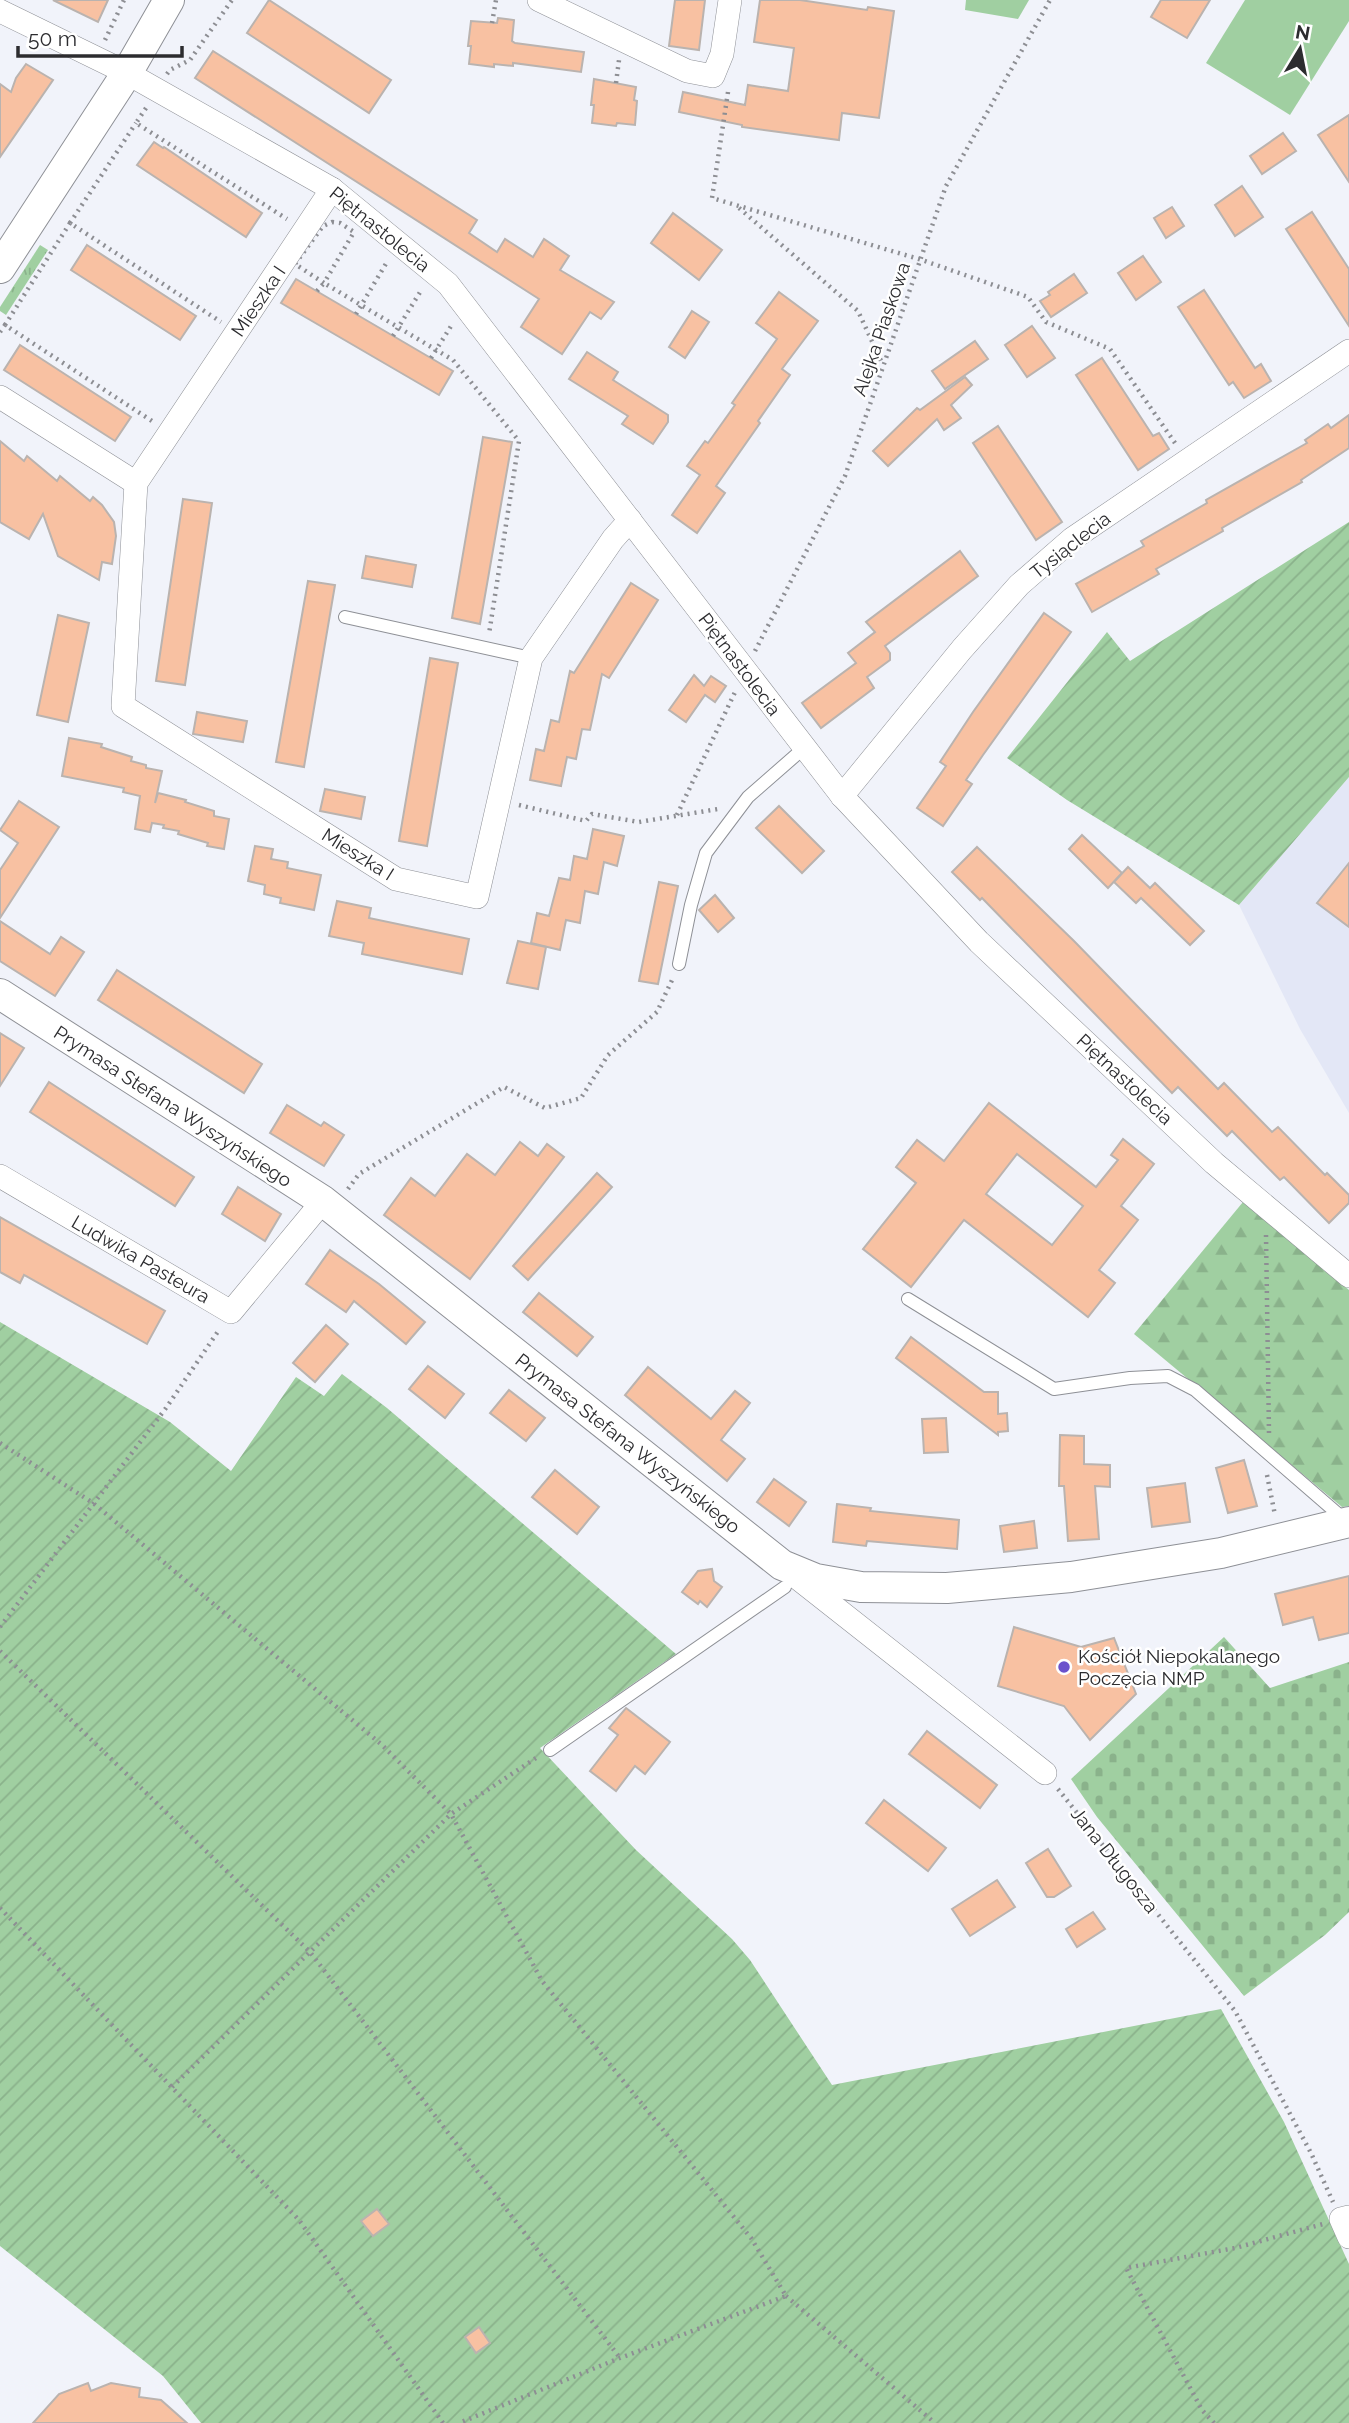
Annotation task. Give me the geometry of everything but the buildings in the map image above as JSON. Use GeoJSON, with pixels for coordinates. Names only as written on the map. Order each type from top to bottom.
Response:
{"type":"FeatureCollection","features":[{"type":"Feature","properties":{"kind":"street"},"geometry":{"type":"LineString","coordinates":[[0,268],[127,73],[170,0]]}},
{"type":"Feature","properties":{"kind":"street"},"geometry":{"type":"LineString","coordinates":[[539,0],[687,71],[713,76],[722,54],[730,0]]}},
{"type":"Feature","properties":{"kind":"street","name":"Piętnastolecia"},"geometry":{"type":"LineString","coordinates":[[0,11],[127,73],[332,189],[448,284],[842,796],[979,942],[1214,1164],[1349,1276]]}},
{"type":"Feature","properties":{"kind":"street","name":"Mieszka I"},"geometry":{"type":"LineString","coordinates":[[332,189],[136,483],[123,706],[396,879],[477,897],[531,658],[613,539],[630,520]]}},
{"type":"Feature","properties":{"kind":"street","name":"Tysiąclecia"},"geometry":{"type":"LineString","coordinates":[[842,796],[1018,585],[1072,539],[1349,351]]}},
{"type":"Feature","properties":{"kind":"street"},"geometry":{"type":"LineString","coordinates":[[0,397],[136,483]]}},
{"type":"Feature","properties":{"kind":"street","name":"Prymasa Stefana Wyszyńskiego"},"geometry":{"type":"LineString","coordinates":[[0,994],[328,1205],[783,1576],[861,1587],[947,1588],[1071,1577],[1221,1553],[1348,1522]]}},
{"type":"Feature","properties":{"kind":"street","name":"Ludwika Pasteura"},"geometry":{"type":"LineString","coordinates":[[0,1176],[231,1311],[328,1205]]}},
{"type":"Feature","properties":{"kind":"street"},"geometry":{"type":"LineString","coordinates":[[783,1576],[1045,1773]]}},
{"type":"Feature","properties":{"kind":"lane"},"geometry":{"type":"LineString","coordinates":[[345,617],[531,658]]}},
{"type":"Feature","properties":{"kind":"lane"},"geometry":{"type":"LineString","coordinates":[[679,964],[691,905],[706,853],[743,804],[804,748]]}},
{"type":"Feature","properties":{"kind":"lane"},"geometry":{"type":"LineString","coordinates":[[908,1299],[1054,1389],[1130,1378],[1168,1376],[1195,1390],[1348,1522]]}},
{"type":"Feature","properties":{"kind":"lane"},"geometry":{"type":"LineString","coordinates":[[550,1750],[783,1576]]}},
{"type":"Feature","properties":{"kind":"path"},"geometry":{"type":"LineString","coordinates":[[97,57],[124,0]]}},
{"type":"Feature","properties":{"kind":"path"},"geometry":{"type":"LineString","coordinates":[[492,23],[496,0]]}},
{"type":"Feature","properties":{"kind":"path","name":"Alejka Piaskowa"},"geometry":{"type":"LineString","coordinates":[[677,815],[790,580],[845,476],[946,187],[1050,0]]}},
{"type":"Feature","properties":{"kind":"path"},"geometry":{"type":"LineString","coordinates":[[713,76],[730,81],[712,198],[919,259],[1028,297],[1046,322],[1110,349],[1187,461]]}},
{"type":"Feature","properties":{"kind":"path"},"geometry":{"type":"LineString","coordinates":[[0,332],[136,124]]}},
{"type":"Feature","properties":{"kind":"path"},"geometry":{"type":"LineString","coordinates":[[735,205],[858,311],[883,365]]}},
{"type":"Feature","properties":{"kind":"path"},"geometry":{"type":"LineString","coordinates":[[363,239],[340,223],[332,222],[323,226],[295,264],[453,360],[519,441],[488,642]]}},
{"type":"Feature","properties":{"kind":"path"},"geometry":{"type":"LineString","coordinates":[[71,223],[232,329]]}},
{"type":"Feature","properties":{"kind":"path"},"geometry":{"type":"LineString","coordinates":[[317,291],[354,232]]}},
{"type":"Feature","properties":{"kind":"path"},"geometry":{"type":"LineString","coordinates":[[100,253],[103,245]]}},
{"type":"Feature","properties":{"kind":"path"},"geometry":{"type":"LineString","coordinates":[[381,253],[398,265]]}},
{"type":"Feature","properties":{"kind":"path"},"geometry":{"type":"LineString","coordinates":[[356,314],[389,259]]}},
{"type":"Feature","properties":{"kind":"path"},"geometry":{"type":"LineString","coordinates":[[138,278],[141,269]]}},
{"type":"Feature","properties":{"kind":"path"},"geometry":{"type":"LineString","coordinates":[[415,279],[429,292]]}},
{"type":"Feature","properties":{"kind":"path"},"geometry":{"type":"LineString","coordinates":[[393,336],[423,287]]}},
{"type":"Feature","properties":{"kind":"path"},"geometry":{"type":"LineString","coordinates":[[174,301],[178,293]]}},
{"type":"Feature","properties":{"kind":"path"},"geometry":{"type":"LineString","coordinates":[[431,358],[456,318],[462,324]]}},
{"type":"Feature","properties":{"kind":"path"},"geometry":{"type":"LineString","coordinates":[[5,325],[163,428]]}},
{"type":"Feature","properties":{"kind":"path"},"geometry":{"type":"LineString","coordinates":[[36,356],[39,347]]}},
{"type":"Feature","properties":{"kind":"path"},"geometry":{"type":"LineString","coordinates":[[70,378],[75,370]]}},
{"type":"Feature","properties":{"kind":"path"},"geometry":{"type":"LineString","coordinates":[[108,402],[112,395]]}},
{"type":"Feature","properties":{"kind":"path"},"geometry":{"type":"LineString","coordinates":[[506,473],[515,474]]}},
{"type":"Feature","properties":{"kind":"path"},"geometry":{"type":"LineString","coordinates":[[499,515],[508,517]]}},
{"type":"Feature","properties":{"kind":"path"},"geometry":{"type":"LineString","coordinates":[[491,560],[500,562]]}},
{"type":"Feature","properties":{"kind":"path"},"geometry":{"type":"LineString","coordinates":[[484,604],[493,605]]}},
{"type":"Feature","properties":{"kind":"path"},"geometry":{"type":"LineString","coordinates":[[501,800],[586,821],[593,814],[639,821],[743,804]]}},
{"type":"Feature","properties":{"kind":"path"},"geometry":{"type":"LineString","coordinates":[[328,1205],[359,1174],[503,1087],[545,1108],[580,1098],[608,1055],[657,1012],[679,964]]}},
{"type":"Feature","properties":{"kind":"path"},"geometry":{"type":"LineString","coordinates":[[1265,1206],[1269,1437],[1263,1459],[1281,1539]]}},
{"type":"Feature","properties":{"kind":"path"},"geometry":{"type":"LineString","coordinates":[[0,1627],[166,1408],[231,1311]]}},
{"type":"Feature","properties":{"kind":"path"},"geometry":{"type":"LineString","coordinates":[[0,1443],[93,1503],[382,1745],[451,1814],[542,1981],[751,2238],[786,2296],[934,2423]]}},
{"type":"Feature","properties":{"kind":"path"},"geometry":{"type":"LineString","coordinates":[[0,1651],[310,1952],[620,2358]]}},
{"type":"Feature","properties":{"kind":"path"},"geometry":{"type":"LineString","coordinates":[[172,2087],[451,1814],[550,1750]]}},
{"type":"Feature","properties":{"kind":"path","name":"Jana Długosza"},"geometry":{"type":"LineString","coordinates":[[1045,1773],[1235,2011],[1346,2224]]}},
{"type":"Feature","properties":{"kind":"path"},"geometry":{"type":"LineString","coordinates":[[0,1908],[299,2220],[443,2423]]}},
{"type":"Feature","properties":{"kind":"path"},"geometry":{"type":"LineString","coordinates":[[1214,2423],[1202,2410],[1126,2268],[1346,2224]]}},
{"type":"Feature","properties":{"kind":"path"},"geometry":{"type":"LineString","coordinates":[[459,2423],[620,2358],[786,2296]]}},
{"type":"Feature","properties":{"kind":"shaded area"},"geometry":{"type":"Polygon","coordinates":[[[1349,777],[1349,1113],[1300,1029],[1239,905],[1349,777]]]}},
{"type":"Feature","properties":{"kind":"green space"},"geometry":{"type":"Polygon","coordinates":[[[966,0],[1029,0],[1018,19],[965,10],[966,0]]]}},
{"type":"Feature","properties":{"kind":"green space"},"geometry":{"type":"Polygon","coordinates":[[[1245,0],[1349,0],[1349,21],[1290,115],[1206,63],[1245,0]]]}},
{"type":"Feature","properties":{"kind":"green space"},"geometry":{"type":"Polygon","coordinates":[[[40,245],[48,250],[6,315],[0,311],[0,307],[40,245]]]}},
{"type":"Feature","properties":{"kind":"green space"},"geometry":{"type":"Polygon","coordinates":[[[1349,522],[1349,777],[1239,905],[1067,800],[1007,758],[1107,632],[1130,661],[1349,522]]]}},
{"type":"Feature","properties":{"kind":"green space"},"geometry":{"type":"Polygon","coordinates":[[[1243,1202],[1349,1290],[1349,1506],[1342,1507],[1134,1334],[1243,1202]]]}},
{"type":"Feature","properties":{"kind":"green space"},"geometry":{"type":"Polygon","coordinates":[[[0,1322],[170,1422],[231,1471],[296,1377],[324,1396],[342,1374],[387,1408],[676,1654],[540,1748],[636,1850],[732,1939],[750,1960],[832,2085],[1221,2009],[1284,2122],[1349,2264],[1349,2423],[201,2423],[163,2376],[0,2246],[0,1322]]]}},
{"type":"Feature","properties":{"kind":"green space"},"geometry":{"type":"Polygon","coordinates":[[[1224,1637],[1270,1688],[1349,1662],[1349,1912],[1325,1935],[1244,1996],[1097,1817],[1071,1779],[1224,1637]]]}},
{"type":"Feature","properties":{"kind":"place","name":"Kościół Niepokalanego Poczęcia NMP"},"geometry":{"type":"Point","coordinates":[1064,1667]}}]}
